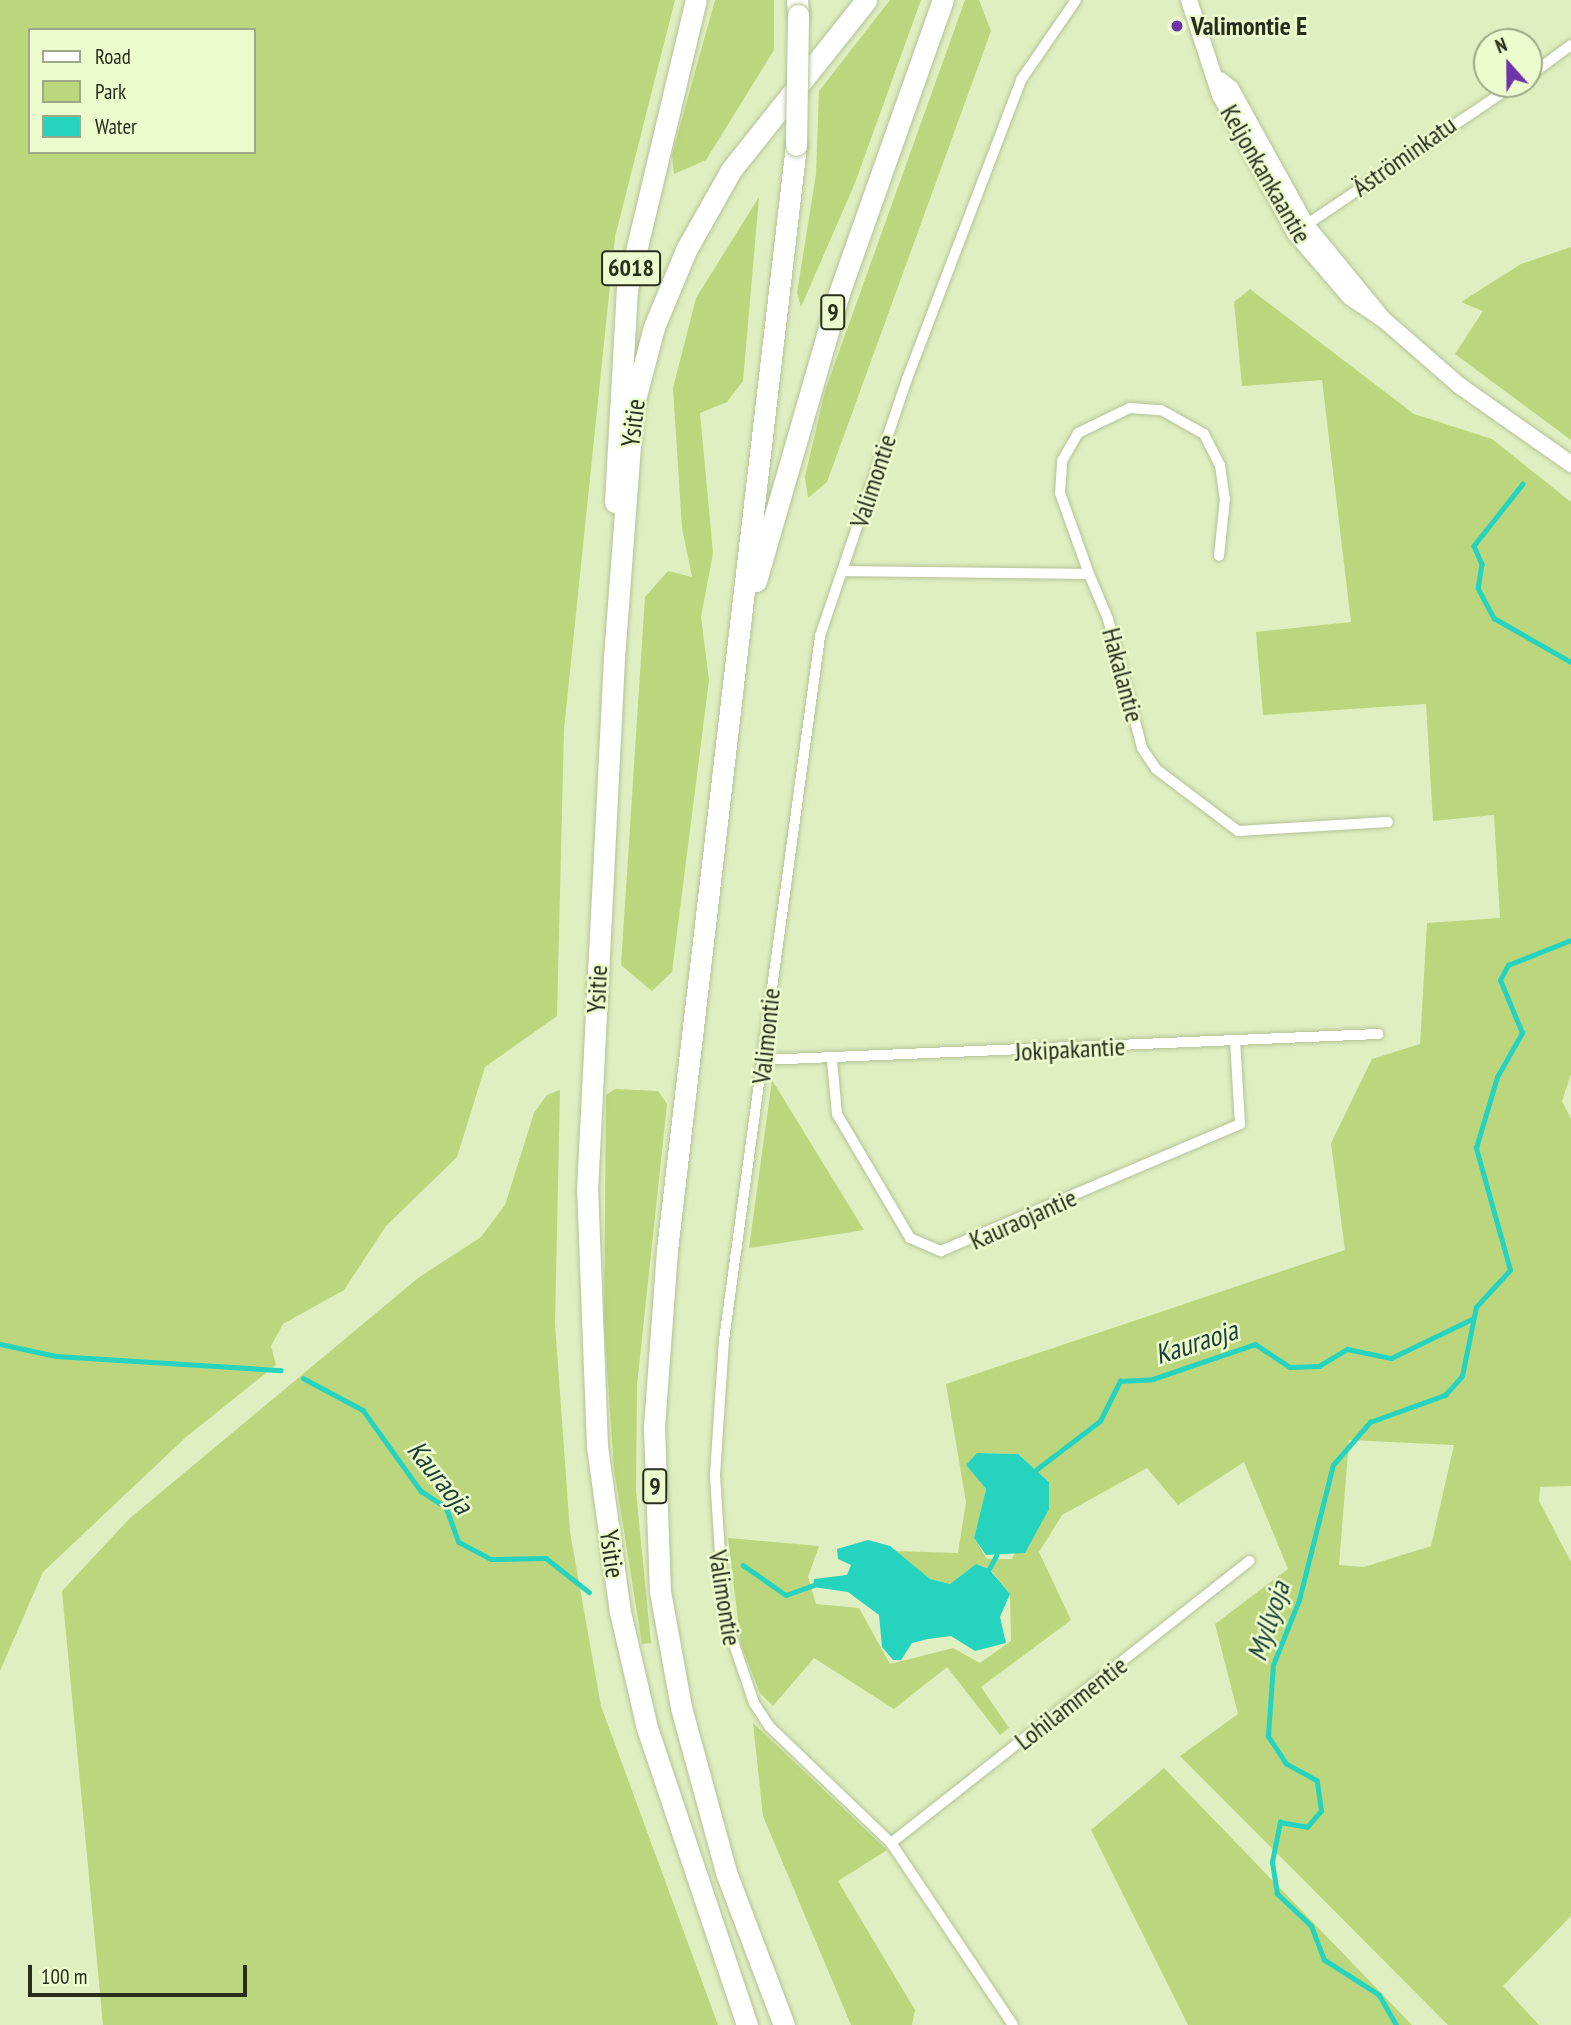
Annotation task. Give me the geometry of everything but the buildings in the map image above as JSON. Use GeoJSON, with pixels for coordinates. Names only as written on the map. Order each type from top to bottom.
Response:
{"type":"FeatureCollection","features":[{"type":"Feature","properties":{"kind":"highway","name":"6018"},"geometry":{"type":"LineString","coordinates":[[622,542],[612,486],[627,289],[696,0]]}},
{"type":"Feature","properties":{"kind":"highway","name":"Ysitie"},"geometry":{"type":"LineString","coordinates":[[747,2025],[647,1728],[620,1612],[597,1446],[587,1191],[622,542],[633,408],[654,327],[686,250],[760,129],[866,0]]}},
{"type":"Feature","properties":{"kind":"highway","name":"9"},"geometry":{"type":"LineString","coordinates":[[740,630],[842,283],[943,0]]}},
{"type":"Feature","properties":{"kind":"highway"},"geometry":{"type":"LineString","coordinates":[[740,630],[796,145],[797,7]]}},
{"type":"Feature","properties":{"kind":"highway","name":"Ysitie"},"geometry":{"type":"LineString","coordinates":[[740,630],[667,1250],[655,1526],[660,1591],[699,1785],[784,2025]]}},
{"type":"Feature","properties":{"kind":"main road","name":"Keljonkankaantie"},"geometry":{"type":"LineString","coordinates":[[1189,0],[1220,80],[1231,120],[1301,229],[1350,297],[1383,319],[1460,386],[1571,464]]}},
{"type":"Feature","properties":{"kind":"street","name":"Valimontie"},"geometry":{"type":"LineString","coordinates":[[1013,2025],[891,1843],[769,1726],[743,1681],[724,1615],[714,1502],[720,1377],[801,753],[820,636],[907,379],[1024,72],[1076,0]]}},
{"type":"Feature","properties":{"kind":"street"},"geometry":{"type":"LineString","coordinates":[[1543,66],[1571,45]]}},
{"type":"Feature","properties":{"kind":"street","name":"Äströminkatu"},"geometry":{"type":"LineString","coordinates":[[1301,229],[1494,98]]}},
{"type":"Feature","properties":{"kind":"street","name":"Hakalantie"},"geometry":{"type":"LineString","coordinates":[[1219,556],[1225,499],[1220,465],[1203,433],[1161,410],[1130,408],[1078,433],[1062,461],[1060,494],[1108,619],[1142,748],[1156,769],[1238,831],[1388,822]]}},
{"type":"Feature","properties":{"kind":"street"},"geometry":{"type":"LineString","coordinates":[[842,570],[1089,574]]}},
{"type":"Feature","properties":{"kind":"street","name":"Jokipakantie"},"geometry":{"type":"LineString","coordinates":[[763,1060],[832,1061],[1378,1034]]}},
{"type":"Feature","properties":{"kind":"street","name":"Kauraojantie"},"geometry":{"type":"LineString","coordinates":[[832,1061],[837,1114],[910,1238],[941,1251],[1240,1124],[1234,1041]]}},
{"type":"Feature","properties":{"kind":"street","name":"Lohilammentie"},"geometry":{"type":"LineString","coordinates":[[891,1843],[1249,1561]]}},
{"type":"Feature","properties":{"kind":"green space"},"geometry":{"type":"Polygon","coordinates":[[[0,0],[675,0],[615,237],[564,729],[557,1016],[485,1067],[457,1157],[386,1226],[344,1290],[283,1324],[271,1346],[276,1365],[185,1438],[43,1572],[0,1671],[0,0]]]}},
{"type":"Feature","properties":{"kind":"green space"},"geometry":{"type":"Polygon","coordinates":[[[715,0],[774,0],[774,50],[706,160],[674,174],[672,155],[715,0]]]}},
{"type":"Feature","properties":{"kind":"green space"},"geometry":{"type":"Polygon","coordinates":[[[890,0],[921,0],[855,183],[801,307],[797,293],[816,174],[819,91],[890,0]]]}},
{"type":"Feature","properties":{"kind":"green space"},"geometry":{"type":"Polygon","coordinates":[[[965,0],[979,0],[991,31],[827,482],[808,498],[805,477],[825,391],[965,0]]]}},
{"type":"Feature","properties":{"kind":"green space"},"geometry":{"type":"Polygon","coordinates":[[[759,197],[743,381],[727,402],[700,413],[713,553],[701,617],[709,680],[672,972],[652,991],[621,965],[645,597],[668,571],[692,577],[682,528],[673,388],[696,298],[759,197]]]}},
{"type":"Feature","properties":{"kind":"green space"},"geometry":{"type":"Polygon","coordinates":[[[1571,247],[1571,440],[1455,354],[1483,311],[1461,302],[1521,264],[1571,247]]]}},
{"type":"Feature","properties":{"kind":"green space"},"geometry":{"type":"Polygon","coordinates":[[[1250,289],[1414,414],[1492,439],[1571,502],[1571,1074],[1562,1101],[1571,1119],[1571,1486],[1540,1487],[1539,1501],[1571,1562],[1571,1916],[1503,1986],[1539,2025],[1448,2025],[1180,1756],[1238,1714],[1215,1624],[1288,1569],[1244,1462],[1178,1505],[1147,1468],[1062,1515],[1039,1552],[1071,1620],[981,1687],[1009,1728],[1000,1735],[947,1667],[894,1709],[814,1658],[773,1706],[760,1693],[741,1645],[728,1538],[819,1546],[808,1577],[816,1604],[859,1608],[890,1664],[953,1648],[980,1663],[1011,1641],[1010,1594],[990,1569],[976,1564],[950,1584],[930,1579],[895,1551],[958,1553],[966,1502],[946,1384],[1345,1250],[1331,1143],[1372,1059],[1420,1044],[1427,923],[1500,918],[1494,815],[1433,821],[1426,704],[1263,715],[1256,632],[1351,622],[1322,380],[1242,386],[1234,302],[1250,289]],[[1349,1440],[1339,1565],[1364,1567],[1431,1546],[1454,1445],[1349,1440]],[[978,1453],[966,1465],[986,1489],[974,1538],[987,1559],[1012,1559],[1049,1482],[1018,1454],[978,1453]]]}},
{"type":"Feature","properties":{"kind":"green space"},"geometry":{"type":"Polygon","coordinates":[[[772,1080],[864,1230],[749,1248],[772,1080]]]}},
{"type":"Feature","properties":{"kind":"green space"},"geometry":{"type":"Polygon","coordinates":[[[615,1089],[658,1091],[667,1104],[637,1385],[636,1491],[651,1643],[642,1644],[614,1469],[604,1323],[606,1095],[615,1089]]]}},
{"type":"Feature","properties":{"kind":"green space"},"geometry":{"type":"Polygon","coordinates":[[[560,1090],[555,1324],[570,1532],[601,1706],[718,2025],[103,2025],[62,1591],[130,1518],[418,1278],[481,1237],[505,1205],[534,1113],[547,1095],[560,1090]]]}},
{"type":"Feature","properties":{"kind":"green space"},"geometry":{"type":"Polygon","coordinates":[[[753,1723],[887,1850],[838,1881],[915,2010],[912,2025],[851,2025],[763,1816],[753,1723]]]}},
{"type":"Feature","properties":{"kind":"green space"},"geometry":{"type":"Polygon","coordinates":[[[1164,1768],[1412,2025],[1188,2025],[1091,1830],[1164,1768]]]}},
{"type":"Feature","properties":{"kind":"water"},"geometry":{"type":"Polygon","coordinates":[[[977,1453],[1018,1454],[1049,1482],[1049,1509],[1025,1553],[986,1555],[974,1538],[986,1489],[966,1465],[977,1453]]]}},
{"type":"Feature","properties":{"kind":"water"},"geometry":{"type":"Polygon","coordinates":[[[868,1540],[890,1546],[930,1579],[950,1584],[976,1564],[989,1569],[1010,1594],[1000,1617],[1006,1643],[975,1651],[951,1636],[928,1639],[912,1643],[901,1660],[893,1660],[882,1647],[879,1615],[848,1592],[813,1587],[814,1579],[847,1575],[851,1565],[838,1559],[837,1549],[868,1540]]]}},
{"type":"Feature","properties":{"kind":"waterway"},"geometry":{"type":"LineString","coordinates":[[1523,484],[1474,546],[1482,564],[1478,588],[1494,618],[1571,662]]}},
{"type":"Feature","properties":{"kind":"waterway","name":"Myllyoja"},"geometry":{"type":"LineString","coordinates":[[1396,2025],[1379,1995],[1324,1960],[1311,1926],[1277,1894],[1272,1862],[1280,1822],[1307,1827],[1321,1811],[1317,1781],[1286,1764],[1268,1736],[1273,1665],[1299,1600],[1333,1465],[1370,1422],[1445,1395],[1462,1376],[1476,1307],[1510,1270],[1476,1148],[1497,1077],[1522,1033],[1500,980],[1508,965],[1571,940]]}},
{"type":"Feature","properties":{"kind":"waterway","name":"Kauraoja"},"geometry":{"type":"LineString","coordinates":[[1037,1469],[1100,1421],[1120,1381],[1153,1379],[1255,1344],[1290,1367],[1319,1366],[1347,1349],[1391,1358],[1472,1319]]}},
{"type":"Feature","properties":{"kind":"waterway","name":"Kauraoja"},"geometry":{"type":"LineString","coordinates":[[0,1344],[56,1356],[281,1370]]}},
{"type":"Feature","properties":{"kind":"waterway","name":"Kauraoja"},"geometry":{"type":"LineString","coordinates":[[303,1378],[363,1410],[421,1491],[446,1507],[459,1542],[491,1559],[546,1558],[589,1592]]}},
{"type":"Feature","properties":{"kind":"waterway","name":"Kauraoja"},"geometry":{"type":"LineString","coordinates":[[989,1569],[996,1556]]}},
{"type":"Feature","properties":{"kind":"waterway","name":"Kauraoja"},"geometry":{"type":"LineString","coordinates":[[743,1565],[786,1595],[814,1585]]}},
{"type":"Feature","properties":{"kind":"place","name":"Valimontie E"},"geometry":{"type":"Point","coordinates":[1177,26]}}]}
